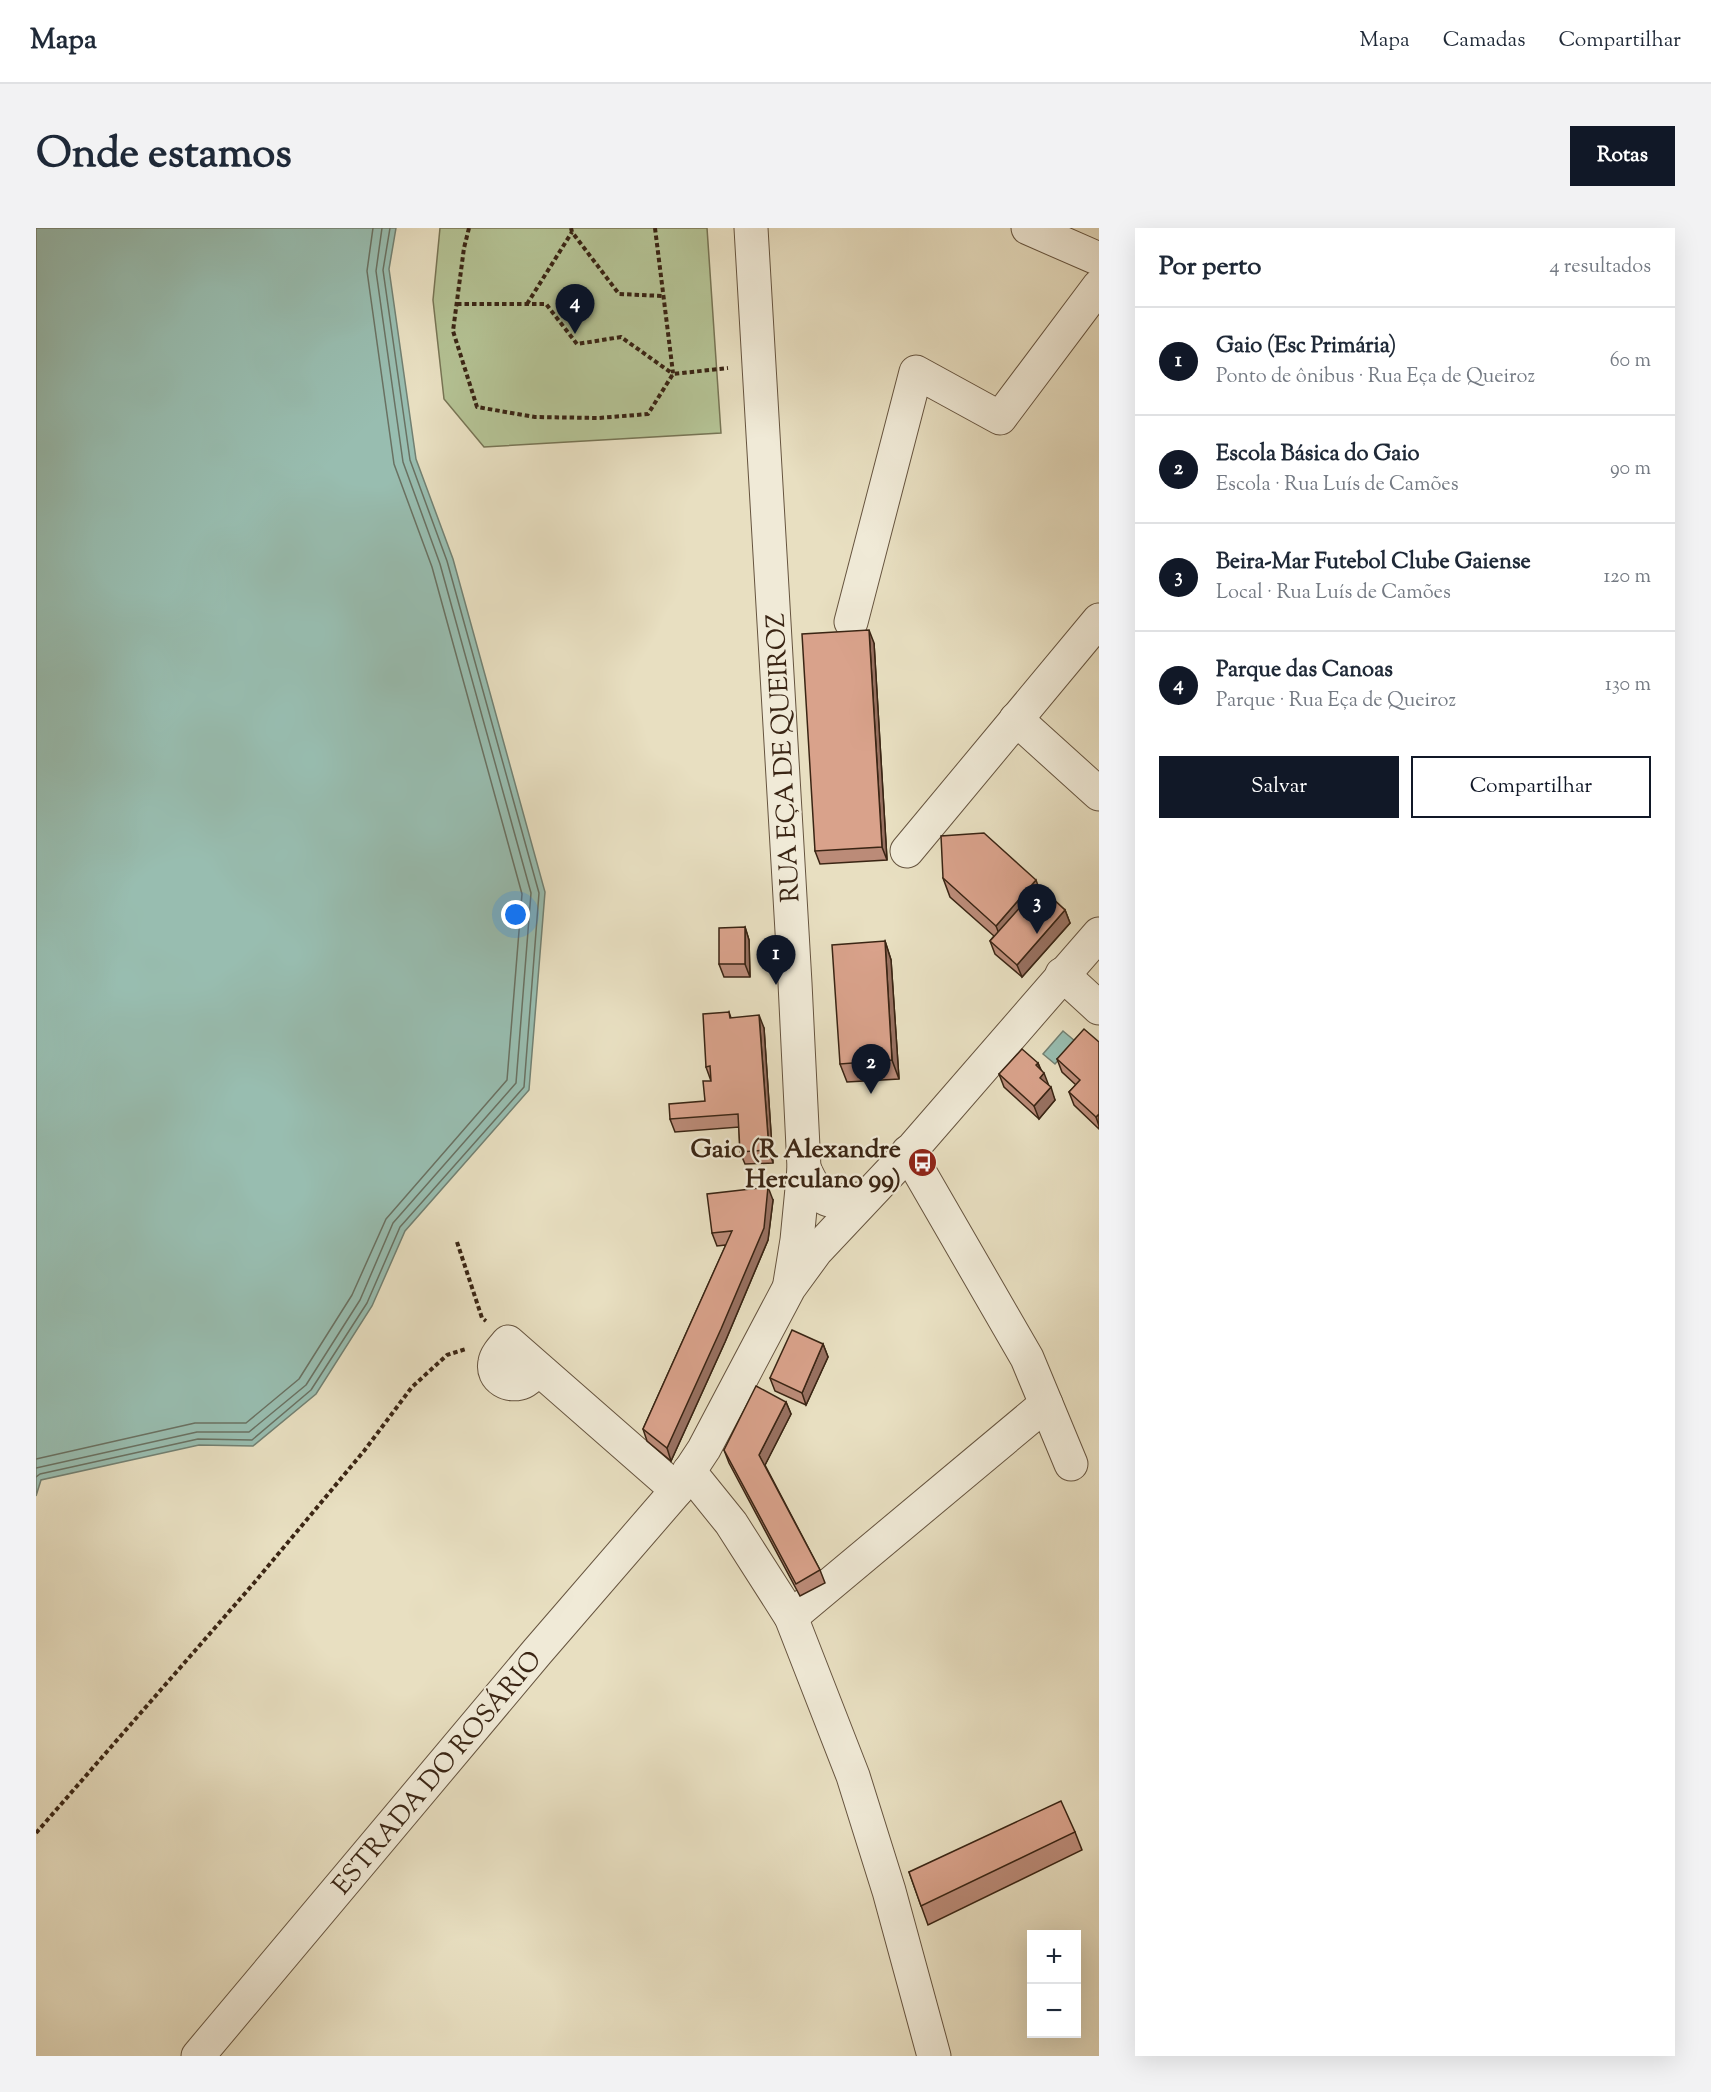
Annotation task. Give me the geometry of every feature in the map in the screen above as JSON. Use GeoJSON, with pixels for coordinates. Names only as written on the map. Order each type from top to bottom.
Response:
{"type":"FeatureCollection","features":[{"type":"Feature","properties":{"kind":"street","name":"RUA EÇA DE QUEIROZ"},"geometry":{"type":"LineString","coordinates":[[751,228],[804,1168],[797,1240],[789,1288]]}},
{"type":"Feature","properties":{"kind":"street"},"geometry":{"type":"LineString","coordinates":[[1028,228],[1099,260]]}},
{"type":"Feature","properties":{"kind":"street"},"geometry":{"type":"LineString","coordinates":[[851,622],[916,372],[999,418],[1099,286]]}},
{"type":"Feature","properties":{"kind":"street"},"geometry":{"type":"LineString","coordinates":[[907,850],[1099,620]]}},
{"type":"Feature","properties":{"kind":"street"},"geometry":{"type":"LineString","coordinates":[[1016,720],[1099,794]]}},
{"type":"Feature","properties":{"kind":"street"},"geometry":{"type":"LineString","coordinates":[[789,1288],[816,1251],[908,1152],[1099,934]]}},
{"type":"Feature","properties":{"kind":"street"},"geometry":{"type":"LineString","coordinates":[[1062,974],[1099,1008]]}},
{"type":"Feature","properties":{"kind":"street"},"geometry":{"type":"LineString","coordinates":[[908,1152],[1027,1358],[1071,1464]]}},
{"type":"Feature","properties":{"kind":"street"},"geometry":{"type":"LineString","coordinates":[[804,1168],[819,1195],[829,1200],[838,1202],[865,1198]]}},
{"type":"Feature","properties":{"kind":"street","name":"ESTRADA DO ROSÁRIO"},"geometry":{"type":"LineString","coordinates":[[198,2056],[683,1480],[704,1449],[789,1288]]}},
{"type":"Feature","properties":{"kind":"street"},"geometry":{"type":"LineString","coordinates":[[508,1342],[538,1369],[683,1480],[744,1542],[791,1617],[853,1776],[889,1891],[934,2056]]}},
{"type":"Feature","properties":{"kind":"street"},"geometry":{"type":"LineString","coordinates":[[791,1617],[1046,1404]]}},
{"type":"Feature","properties":{"kind":"path"},"geometry":{"type":"LineString","coordinates":[[469,228],[453,331],[477,407],[535,417],[599,418],[648,414],[674,374],[655,228]]}},
{"type":"Feature","properties":{"kind":"path"},"geometry":{"type":"LineString","coordinates":[[527,304],[572,230],[619,294],[663,296]]}},
{"type":"Feature","properties":{"kind":"path"},"geometry":{"type":"LineString","coordinates":[[457,304],[546,304],[577,344],[621,337],[674,374],[736,368]]}},
{"type":"Feature","properties":{"kind":"path"},"geometry":{"type":"LineString","coordinates":[[457,1242],[482,1318],[508,1342]]}},
{"type":"Feature","properties":{"kind":"path"},"geometry":{"type":"LineString","coordinates":[[36,1833],[254,1582],[364,1451],[412,1387],[447,1355],[478,1346],[508,1342]]}},
{"type":"Feature","properties":{"kind":"green space"},"geometry":{"type":"Polygon","coordinates":[[[440,228],[707,228],[721,433],[484,447],[444,399],[433,300],[440,228]]]}},
{"type":"Feature","properties":{"kind":"water"},"geometry":{"type":"Polygon","coordinates":[[[36,228],[396,228],[389,269],[416,459],[453,559],[545,892],[529,1090],[405,1231],[372,1306],[316,1394],[253,1446],[199,1445],[41,1480],[36,1496],[36,228]]]}},
{"type":"Feature","properties":{"kind":"water"},"geometry":{"type":"Polygon","coordinates":[[[1063,1031],[1075,1041],[1055,1064],[1043,1054],[1063,1031]]]}},
{"type":"Feature","properties":{"kind":"building"},"geometry":{"type":"Polygon","coordinates":[[[869,630],[882,847],[815,851],[802,634],[869,630]]]}},
{"type":"Feature","properties":{"kind":"building"},"geometry":{"type":"Polygon","coordinates":[[[984,833],[1036,880],[996,926],[943,878],[941,836],[984,833]]]}},
{"type":"Feature","properties":{"kind":"building"},"geometry":{"type":"Polygon","coordinates":[[[1039,886],[1065,910],[1017,965],[990,941],[1039,886]]]}},
{"type":"Feature","properties":{"kind":"building"},"geometry":{"type":"Polygon","coordinates":[[[745,927],[745,964],[719,964],[719,928],[745,927]]]}},
{"type":"Feature","properties":{"kind":"building"},"geometry":{"type":"Polygon","coordinates":[[[885,941],[892,1060],[840,1064],[832,945],[885,941]]]}},
{"type":"Feature","properties":{"kind":"building"},"geometry":{"type":"Polygon","coordinates":[[[729,1012],[730,1018],[759,1015],[769,1150],[740,1152],[738,1114],[670,1119],[669,1104],[705,1101],[703,1081],[711,1081],[710,1066],[706,1067],[703,1014],[729,1012]]]}},
{"type":"Feature","properties":{"kind":"building"},"geometry":{"type":"Polygon","coordinates":[[[1084,1029],[1099,1042],[1099,1114],[1096,1117],[1069,1092],[1080,1080],[1057,1059],[1084,1029]]]}},
{"type":"Feature","properties":{"kind":"building"},"geometry":{"type":"Polygon","coordinates":[[[1022,1049],[1038,1063],[1036,1065],[1044,1073],[1040,1078],[1051,1087],[1034,1106],[999,1074],[1022,1049]]]}},
{"type":"Feature","properties":{"kind":"building"},"geometry":{"type":"Polygon","coordinates":[[[768,1187],[764,1228],[667,1448],[643,1429],[732,1231],[712,1233],[707,1194],[768,1187]]]}},
{"type":"Feature","properties":{"kind":"building"},"geometry":{"type":"Polygon","coordinates":[[[792,1330],[823,1344],[802,1393],[770,1378],[792,1330]]]}},
{"type":"Feature","properties":{"kind":"building"},"geometry":{"type":"Polygon","coordinates":[[[756,1386],[786,1402],[759,1455],[820,1570],[796,1584],[724,1450],[756,1386]]]}},
{"type":"Feature","properties":{"kind":"building"},"geometry":{"type":"Polygon","coordinates":[[[1061,1801],[1075,1832],[921,1906],[909,1872],[1061,1801]]]}},
{"type":"Feature","properties":{"kind":"place","name":"Parque das Canoas"},"geometry":{"type":"Point","coordinates":[575,334]}},
{"type":"Feature","properties":{"kind":"place","name":"Beira-Mar Futebol Clube Gaiense"},"geometry":{"type":"Point","coordinates":[1037,934]}},
{"type":"Feature","properties":{"kind":"place","name":"Gaio (Esc Primária)"},"geometry":{"type":"Point","coordinates":[776,985]}},
{"type":"Feature","properties":{"kind":"place","name":"Escola Básica do Gaio"},"geometry":{"type":"Point","coordinates":[871,1094]}},
{"type":"Feature","properties":{"kind":"place","name":"Gaio (R Alexandre Herculano 99)"},"geometry":{"type":"Point","coordinates":[922,1163]}}]}
